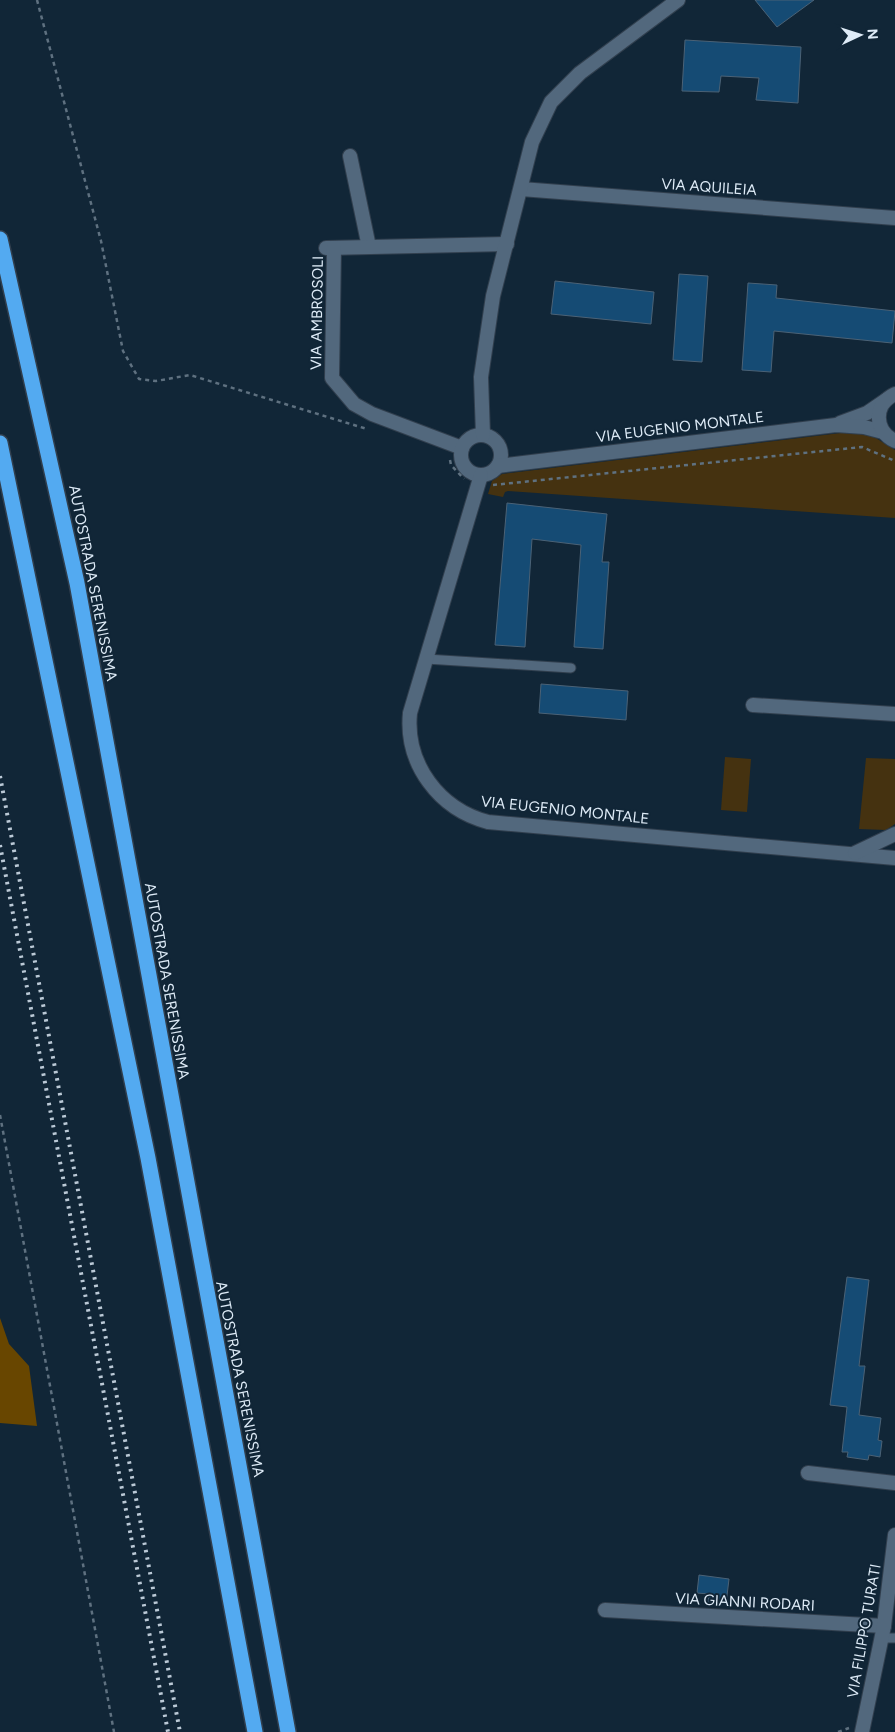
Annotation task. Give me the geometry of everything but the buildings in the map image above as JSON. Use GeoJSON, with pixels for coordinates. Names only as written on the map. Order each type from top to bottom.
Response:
{"type":"FeatureCollection","features":[{"type":"Feature","properties":{"kind":"highway","name":"AUTOSTRADA SERENISSIMA"},"geometry":{"type":"LineString","coordinates":[[0,239],[77,583],[288,1732]]}},
{"type":"Feature","properties":{"kind":"highway"},"geometry":{"type":"LineString","coordinates":[[0,443],[148,1158],[255,1732]]}},
{"type":"Feature","properties":{"kind":"street"},"geometry":{"type":"LineString","coordinates":[[483,435],[481,377],[493,296],[532,142],[551,102],[580,73],[678,0]]}},
{"type":"Feature","properties":{"kind":"street"},"geometry":{"type":"LineString","coordinates":[[350,156],[369,247]]}},
{"type":"Feature","properties":{"kind":"street","name":"VIA AQUILEIA"},"geometry":{"type":"LineString","coordinates":[[521,189],[895,218]]}},
{"type":"Feature","properties":{"kind":"street","name":"VIA AMBROSOLI"},"geometry":{"type":"LineString","coordinates":[[462,448],[372,414],[354,404],[332,378],[330,248],[507,244]]}},
{"type":"Feature","properties":{"kind":"street"},"geometry":{"type":"LineString","coordinates":[[836,425],[866,413],[892,395]]}},
{"type":"Feature","properties":{"kind":"street"},"geometry":{"type":"LineString","coordinates":[[883,432],[878,419],[879,412],[892,395]]}},
{"type":"Feature","properties":{"kind":"street"},"geometry":{"type":"LineString","coordinates":[[836,425],[864,427],[883,432],[895,441]]}},
{"type":"Feature","properties":{"kind":"street","name":"VIA EUGENIO MONTALE"},"geometry":{"type":"LineString","coordinates":[[498,466],[836,425]]}},
{"type":"Feature","properties":{"kind":"street"},"geometry":{"type":"LineString","coordinates":[[483,435],[489,437],[499,446],[500,460],[498,466],[480,481],[475,474],[464,467],[461,461],[462,448],[470,438],[483,435]]}},
{"type":"Feature","properties":{"kind":"street","name":"VIA EUGENIO MONTALE"},"geometry":{"type":"LineString","coordinates":[[480,481],[410,713],[409,728],[412,750],[418,766],[434,789],[455,808],[469,816],[488,822],[895,858]]}},
{"type":"Feature","properties":{"kind":"street"},"geometry":{"type":"LineString","coordinates":[[753,705],[895,714]]}},
{"type":"Feature","properties":{"kind":"street","name":"VIA EUGENIO MONTALE"},"geometry":{"type":"LineString","coordinates":[[852,854],[869,848],[895,834]]}},
{"type":"Feature","properties":{"kind":"street"},"geometry":{"type":"LineString","coordinates":[[808,1472],[895,1483]]}},
{"type":"Feature","properties":{"kind":"street","name":"VIA FILIPPO TURATI"},"geometry":{"type":"LineString","coordinates":[[862,1732],[887,1634],[895,1535]]}},
{"type":"Feature","properties":{"kind":"street","name":"VIA GIANNI RODARI"},"geometry":{"type":"LineString","coordinates":[[605,1610],[887,1634]]}},
{"type":"Feature","properties":{"kind":"lane"},"geometry":{"type":"LineString","coordinates":[[426,659],[570,668]]}},
{"type":"Feature","properties":{"kind":"path"},"geometry":{"type":"LineString","coordinates":[[38,0],[101,241],[123,351],[139,379],[156,381],[190,375],[375,432]]}},
{"type":"Feature","properties":{"kind":"path"},"geometry":{"type":"LineString","coordinates":[[449,455],[451,465],[464,479],[480,481],[862,447],[895,461]]}},
{"type":"Feature","properties":{"kind":"path"},"geometry":{"type":"LineString","coordinates":[[0,1115],[114,1732]]}},
{"type":"Feature","properties":{"kind":"shaded area"},"geometry":{"type":"Polygon","coordinates":[[[849,432],[871,435],[895,450],[895,518],[508,491],[505,492],[503,497],[488,494],[492,481],[502,474],[849,432]]]}},
{"type":"Feature","properties":{"kind":"shaded area"},"geometry":{"type":"Polygon","coordinates":[[[725,757],[751,759],[747,812],[721,810],[725,757]]]}},
{"type":"Feature","properties":{"kind":"shaded area"},"geometry":{"type":"Polygon","coordinates":[[[866,758],[895,759],[895,824],[886,830],[859,829],[866,758]]]}},
{"type":"Feature","properties":{"kind":"shaded area"},"geometry":{"type":"Polygon","coordinates":[[[0,1318],[9,1344],[29,1366],[37,1426],[0,1423],[0,1318]]]}},
{"type":"Feature","properties":{"kind":"railway"},"geometry":{"type":"LineString","coordinates":[[0,776],[180,1732]]}},
{"type":"Feature","properties":{"kind":"railway"},"geometry":{"type":"LineString","coordinates":[[0,845],[168,1732]]}}]}
